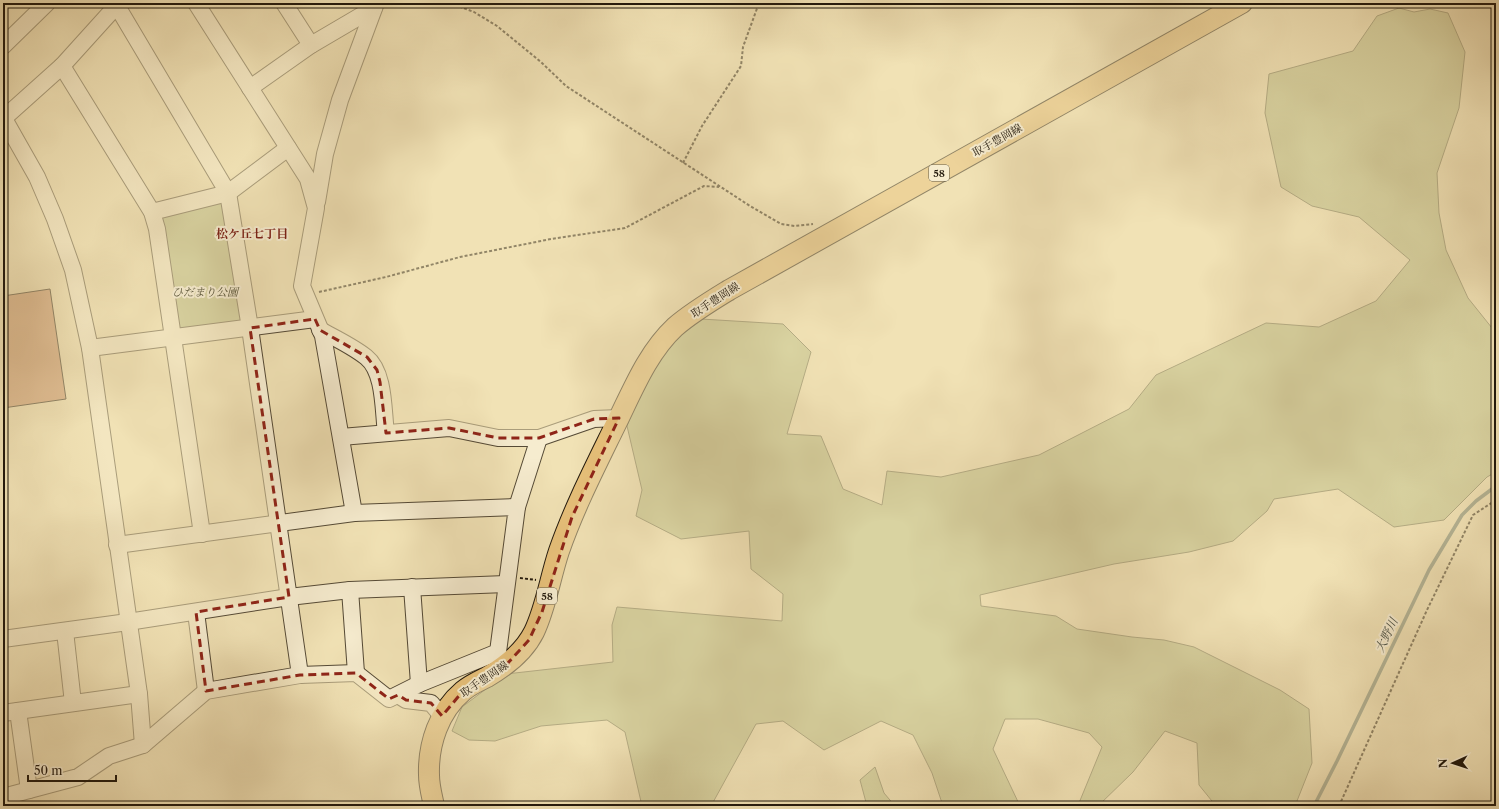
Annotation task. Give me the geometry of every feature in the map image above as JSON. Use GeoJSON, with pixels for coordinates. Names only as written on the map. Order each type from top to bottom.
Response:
{"type":"FeatureCollection","features":[{"type":"Feature","properties":{"kind":"main road","name":"取手豊岡線"},"geometry":{"type":"LineString","coordinates":[[434,806],[428,776],[429,758],[432,741],[442,716],[463,691],[506,664],[529,640],[542,612],[559,553],[572,517],[637,382],[656,351],[675,328],[698,309],[736,286],[1242,3]]}},
{"type":"Feature","properties":{"kind":"street"},"geometry":{"type":"LineString","coordinates":[[3,46],[47,3]]}},
{"type":"Feature","properties":{"kind":"street"},"geometry":{"type":"LineString","coordinates":[[196,3],[308,179],[316,208]]}},
{"type":"Feature","properties":{"kind":"street"},"geometry":{"type":"LineString","coordinates":[[284,3],[311,45]]}},
{"type":"Feature","properties":{"kind":"street"},"geometry":{"type":"LineString","coordinates":[[142,745],[139,694],[90,348],[73,270],[38,177],[3,118],[62,66],[118,4],[228,193],[250,328],[300,675]]}},
{"type":"Feature","properties":{"kind":"street"},"geometry":{"type":"LineString","coordinates":[[250,88],[311,45],[374,5]]}},
{"type":"Feature","properties":{"kind":"street"},"geometry":{"type":"LineString","coordinates":[[354,513],[323,336],[302,286],[324,154],[338,106],[374,5]]}},
{"type":"Feature","properties":{"kind":"street"},"geometry":{"type":"LineString","coordinates":[[62,66],[152,212],[157,229],[202,534]]}},
{"type":"Feature","properties":{"kind":"street"},"geometry":{"type":"LineString","coordinates":[[152,212],[228,193],[288,148]]}},
{"type":"Feature","properties":{"kind":"street"},"geometry":{"type":"LineString","coordinates":[[90,348],[250,328],[318,324],[367,357],[377,370],[380,382],[386,433]]}},
{"type":"Feature","properties":{"kind":"street"},"geometry":{"type":"LineString","coordinates":[[341,437],[449,428],[498,438],[539,438],[594,419],[619,418]]}},
{"type":"Feature","properties":{"kind":"street"},"geometry":{"type":"LineString","coordinates":[[3,797],[78,777],[109,756],[142,745],[206,691],[300,675],[356,674],[389,699],[419,684],[498,652],[517,507],[539,438]]}},
{"type":"Feature","properties":{"kind":"street"},"geometry":{"type":"LineString","coordinates":[[117,545],[354,513],[517,507]]}},
{"type":"Feature","properties":{"kind":"street"},"geometry":{"type":"LineString","coordinates":[[3,640],[289,597],[350,590],[507,580]]}},
{"type":"Feature","properties":{"kind":"street"},"geometry":{"type":"LineString","coordinates":[[412,587],[419,684]]}},
{"type":"Feature","properties":{"kind":"street"},"geometry":{"type":"LineString","coordinates":[[350,590],[356,674]]}},
{"type":"Feature","properties":{"kind":"street"},"geometry":{"type":"LineString","coordinates":[[196,612],[206,691]]}},
{"type":"Feature","properties":{"kind":"street"},"geometry":{"type":"LineString","coordinates":[[65,631],[73,703]]}},
{"type":"Feature","properties":{"kind":"street"},"geometry":{"type":"LineString","coordinates":[[29,790],[11,712],[139,694]]}},
{"type":"Feature","properties":{"kind":"street"},"geometry":{"type":"LineString","coordinates":[[398,694],[406,700],[431,703],[442,716]]}},
{"type":"Feature","properties":{"kind":"path"},"geometry":{"type":"LineString","coordinates":[[450,3],[474,12],[497,26],[541,62],[566,86],[720,187],[781,224],[795,226],[815,224]]}},
{"type":"Feature","properties":{"kind":"path"},"geometry":{"type":"LineString","coordinates":[[683,163],[702,126],[741,66],[743,47],[759,3]]}},
{"type":"Feature","properties":{"kind":"path"},"geometry":{"type":"LineString","coordinates":[[306,295],[386,277],[460,257],[551,239],[625,228],[704,186],[720,187]]}},
{"type":"Feature","properties":{"kind":"path"},"geometry":{"type":"LineString","coordinates":[[1340,806],[1427,610],[1473,515],[1496,500]]}},
{"type":"Feature","properties":{"kind":"path"},"geometry":{"type":"LineString","coordinates":[[507,580],[542,581]]}},
{"type":"Feature","properties":{"kind":"highlighted area"},"geometry":{"type":"Polygon","coordinates":[[[315,319],[320,330],[367,357],[377,370],[380,382],[386,433],[449,428],[498,438],[539,438],[594,419],[619,418],[572,517],[542,612],[529,640],[507,664],[463,691],[442,716],[431,703],[406,700],[398,695],[389,699],[356,673],[300,675],[206,691],[196,612],[289,597],[250,328],[315,319]]]}},
{"type":"Feature","properties":{"kind":"green space"},"geometry":{"type":"Polygon","coordinates":[[[1399,8],[1414,12],[1430,9],[1448,13],[1465,52],[1459,108],[1437,173],[1439,213],[1446,250],[1468,298],[1496,333],[1496,472],[1487,477],[1444,520],[1394,527],[1338,489],[1274,499],[1267,511],[1233,541],[1189,552],[1114,564],[980,595],[981,606],[1056,616],[1077,629],[1164,640],[1194,647],[1280,690],[1309,709],[1312,763],[1295,806],[1216,806],[1199,785],[1197,743],[1165,731],[1133,772],[1098,806],[1088,806],[1079,803],[1102,747],[1089,733],[1038,719],[1005,719],[993,749],[1020,806],[943,806],[932,773],[913,735],[881,721],[824,750],[783,721],[756,724],[711,806],[642,806],[625,732],[607,720],[541,726],[495,741],[469,740],[452,731],[462,707],[506,674],[613,662],[612,625],[617,607],[782,621],[783,594],[751,569],[749,531],[681,539],[636,516],[642,490],[627,426],[641,388],[681,330],[701,319],[783,324],[811,352],[787,434],[821,436],[843,489],[882,505],[887,471],[941,477],[1039,455],[1129,409],[1156,375],[1266,323],[1319,327],[1376,301],[1410,260],[1359,217],[1312,206],[1281,187],[1265,113],[1269,74],[1353,51],[1377,16],[1399,8]]]}},
{"type":"Feature","properties":{"kind":"green space","name":"ひだまり公園"},"geometry":{"type":"Polygon","coordinates":[[[228,193],[250,328],[173,338],[152,212],[228,193]]]}},
{"type":"Feature","properties":{"kind":"green space"},"geometry":{"type":"Polygon","coordinates":[[[875,767],[884,793],[895,806],[867,806],[860,780],[875,767]]]}},
{"type":"Feature","properties":{"kind":"building"},"geometry":{"type":"Polygon","coordinates":[[[50,289],[66,399],[3,408],[3,296],[50,289]]]}},
{"type":"Feature","properties":{"kind":"waterway","name":"大野川"},"geometry":{"type":"LineString","coordinates":[[1314,806],[1429,570],[1462,515],[1476,501],[1496,486]]}},
{"type":"Feature","properties":{"kind":"district","name":"松ケ丘七丁目"},"geometry":{"type":"Point","coordinates":[252,233]}}]}
